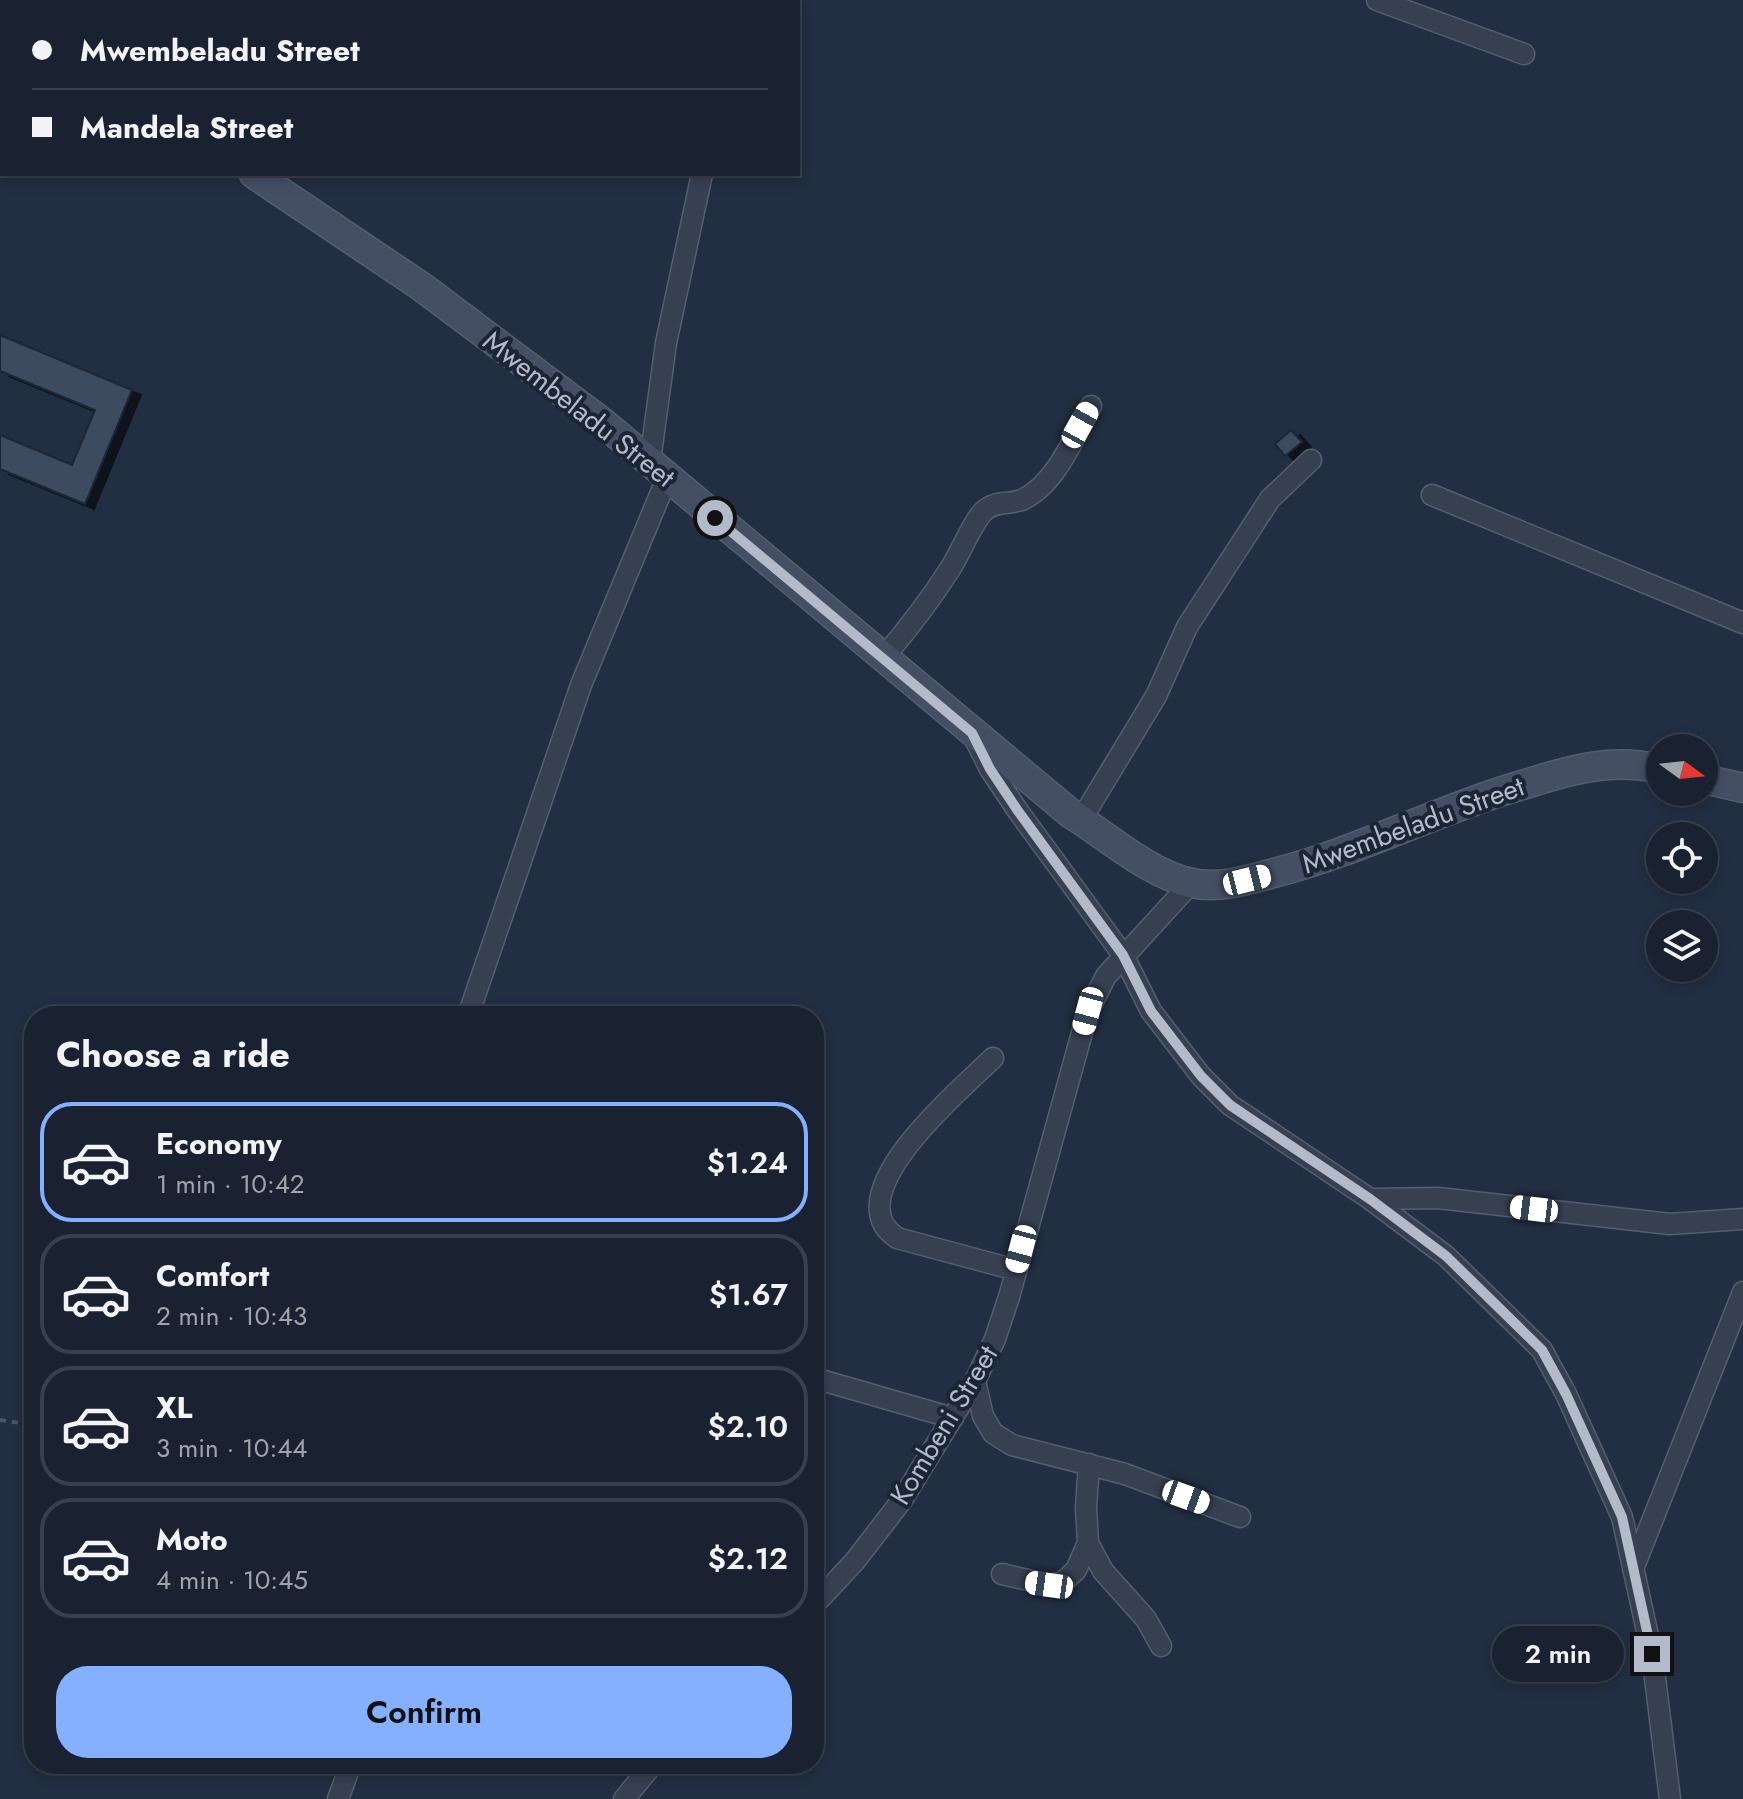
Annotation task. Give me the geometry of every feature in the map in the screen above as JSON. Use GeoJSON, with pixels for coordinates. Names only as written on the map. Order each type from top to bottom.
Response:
{"type":"FeatureCollection","features":[{"type":"Feature","properties":{"kind":"street"},"geometry":{"type":"LineString","coordinates":[[1377,0],[1524,54]]}},
{"type":"Feature","properties":{"kind":"street","name":"Mwembeladu Street"},"geometry":{"type":"LineString","coordinates":[[257,176],[422,287],[659,470],[972,733],[1081,820],[1149,866],[1191,883],[1218,885],[1295,868],[1495,792],[1581,767],[1617,763],[1646,767]]}},
{"type":"Feature","properties":{"kind":"street"},"geometry":{"type":"LineString","coordinates":[[471,1006],[581,685],[659,470],[666,343],[702,176]]}},
{"type":"Feature","properties":{"kind":"street"},"geometry":{"type":"LineString","coordinates":[[884,657],[917,619],[984,510],[999,503],[1020,501],[1037,491],[1058,465],[1091,406]]}},
{"type":"Feature","properties":{"kind":"street"},"geometry":{"type":"LineString","coordinates":[[1081,820],[1156,696],[1187,627],[1270,499],[1311,460]]}},
{"type":"Feature","properties":{"kind":"street"},"geometry":{"type":"LineString","coordinates":[[1432,495],[1743,623]]}},
{"type":"Feature","properties":{"kind":"street"},"geometry":{"type":"LineString","coordinates":[[972,733],[990,769],[1018,811],[1123,955],[1151,1011],[1179,1050],[1230,1105],[1370,1199],[1446,1256],[1542,1350],[1566,1394],[1622,1517],[1652,1654],[1670,1799]]}},
{"type":"Feature","properties":{"kind":"street"},"geometry":{"type":"LineString","coordinates":[[1718,782],[1743,788]]}},
{"type":"Feature","properties":{"kind":"street","name":"Kombeni Street"},"geometry":{"type":"LineString","coordinates":[[824,1594],[855,1561],[902,1500],[975,1381],[995,1339],[1088,1011],[1106,976],[1191,883]]}},
{"type":"Feature","properties":{"kind":"street"},"geometry":{"type":"LineString","coordinates":[[993,1058],[899,1155],[879,1203],[884,1226],[897,1238],[1016,1270]]}},
{"type":"Feature","properties":{"kind":"street"},"geometry":{"type":"LineString","coordinates":[[1370,1199],[1438,1198],[1670,1224],[1743,1219]]}},
{"type":"Feature","properties":{"kind":"street"},"geometry":{"type":"LineString","coordinates":[[1633,1569],[1675,1470],[1743,1292]]}},
{"type":"Feature","properties":{"kind":"street"},"geometry":{"type":"LineString","coordinates":[[824,1381],[953,1418]]}},
{"type":"Feature","properties":{"kind":"street"},"geometry":{"type":"LineString","coordinates":[[975,1381],[983,1416],[993,1433],[1012,1445],[1089,1464],[1240,1517]]}},
{"type":"Feature","properties":{"kind":"street"},"geometry":{"type":"LineString","coordinates":[[1089,1464],[1086,1507],[1088,1543],[1103,1571],[1146,1619],[1161,1646]]}},
{"type":"Feature","properties":{"kind":"street"},"geometry":{"type":"LineString","coordinates":[[1002,1574],[1049,1585],[1063,1582],[1076,1570],[1088,1543]]}},
{"type":"Feature","properties":{"kind":"street"},"geometry":{"type":"LineString","coordinates":[[338,1799],[347,1774]]}},
{"type":"Feature","properties":{"kind":"street"},"geometry":{"type":"LineString","coordinates":[[624,1799],[645,1774]]}},
{"type":"Feature","properties":{"kind":"path"},"geometry":{"type":"LineString","coordinates":[[0,1420],[24,1424]]}},
{"type":"Feature","properties":{"kind":"building"},"geometry":{"type":"Polygon","coordinates":[[[0,335],[132,390],[85,504],[0,469],[0,435],[72,465],[95,410],[0,371],[0,335]]]}},
{"type":"Feature","properties":{"kind":"building"},"geometry":{"type":"Polygon","coordinates":[[[1291,430],[1302,442],[1285,456],[1275,444],[1291,430]]]}},
{"type":"Feature","properties":{"kind":"route"},"geometry":{"type":"LineString","coordinates":[[715,518],[972,733],[990,769],[1018,811],[1123,955],[1151,1011],[1201,1076],[1230,1105],[1370,1199],[1446,1256],[1542,1350],[1566,1394],[1622,1517],[1652,1654]]}}]}
